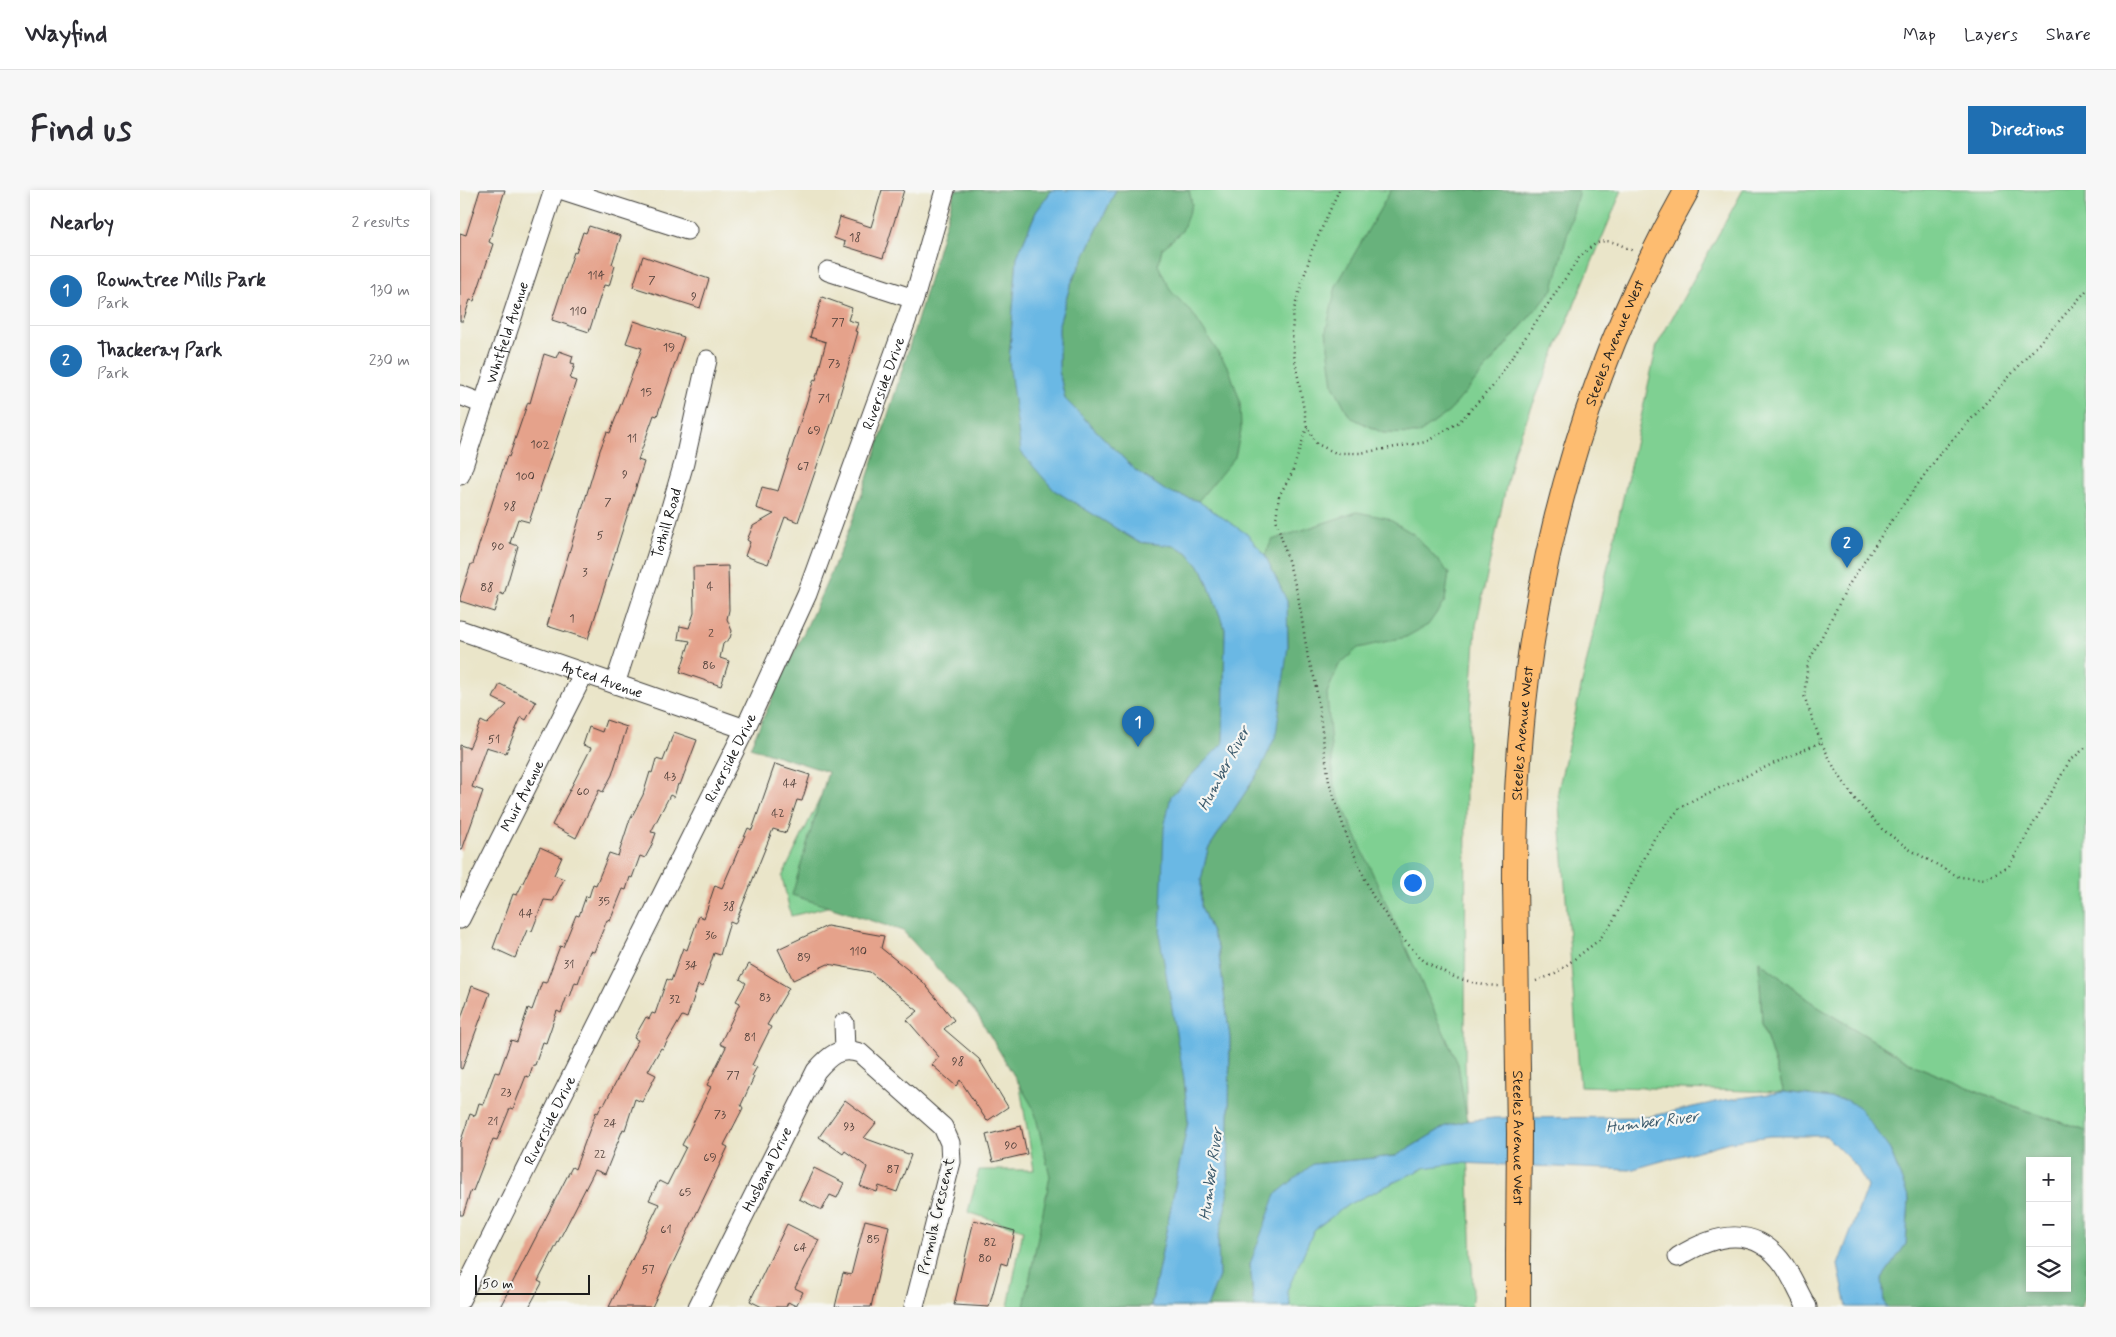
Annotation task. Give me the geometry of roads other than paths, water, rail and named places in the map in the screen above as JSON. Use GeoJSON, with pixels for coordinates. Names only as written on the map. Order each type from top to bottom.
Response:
{"type":"FeatureCollection","features":[{"type":"Feature","properties":{"kind":"main road","name":"Steeles Avenue West"},"geometry":{"type":"LineString","coordinates":[[1518,1307],[1519,1133],[1515,804],[1519,740],[1528,656],[1555,517],[1591,402],[1624,318],[1650,259],[1687,190]]}},
{"type":"Feature","properties":{"kind":"street","name":"Whitfield Avenue"},"geometry":{"type":"LineString","coordinates":[[460,475],[554,190]]}},
{"type":"Feature","properties":{"kind":"street"},"geometry":{"type":"LineString","coordinates":[[563,190],[687,230]]}},
{"type":"Feature","properties":{"kind":"street","name":"Riverside Drive"},"geometry":{"type":"LineString","coordinates":[[460,1300],[745,729],[807,594],[914,299],[944,190]]}},
{"type":"Feature","properties":{"kind":"street"},"geometry":{"type":"LineString","coordinates":[[828,271],[914,299]]}},
{"type":"Feature","properties":{"kind":"street","name":"Tothill Road"},"geometry":{"type":"LineString","coordinates":[[615,684],[659,549],[684,463],[707,360]]}},
{"type":"Feature","properties":{"kind":"street"},"geometry":{"type":"LineString","coordinates":[[460,395],[483,404]]}},
{"type":"Feature","properties":{"kind":"street","name":"Apted Avenue"},"geometry":{"type":"LineString","coordinates":[[460,630],[745,729]]}},
{"type":"Feature","properties":{"kind":"street","name":"Muir Avenue"},"geometry":{"type":"LineString","coordinates":[[460,919],[584,673]]}},
{"type":"Feature","properties":{"kind":"street"},"geometry":{"type":"LineString","coordinates":[[844,1023],[848,1050]]}},
{"type":"Feature","properties":{"kind":"street","name":"Husband Drive"},"geometry":{"type":"LineString","coordinates":[[698,1307],[816,1071],[829,1056],[848,1050]]}},
{"type":"Feature","properties":{"kind":"street","name":"Primula Crescent"},"geometry":{"type":"LineString","coordinates":[[848,1050],[860,1053],[943,1127],[950,1143],[951,1162],[914,1307]]}},
{"type":"Feature","properties":{"kind":"street"},"geometry":{"type":"LineString","coordinates":[[1678,1258],[1696,1246],[1715,1239],[1742,1237],[1754,1239],[1784,1265],[1807,1307]]}},
{"type":"Feature","properties":{"kind":"water","name":"Humber River"},"geometry":{"type":"Polygon","coordinates":[[[1052,190],[1116,190],[1070,286],[1059,324],[1059,371],[1065,399],[1135,470],[1166,491],[1198,501],[1247,534],[1265,555],[1287,601],[1288,646],[1276,735],[1260,770],[1208,849],[1201,880],[1201,906],[1218,948],[1230,1038],[1228,1195],[1218,1240],[1219,1276],[1207,1307],[1151,1307],[1188,1121],[1184,1079],[1160,939],[1164,828],[1171,796],[1223,743],[1225,629],[1203,571],[1187,552],[1175,546],[1138,542],[1054,490],[1021,452],[1009,362],[1017,257],[1036,212],[1052,190]]]}},
{"type":"Feature","properties":{"kind":"water","name":"Humber River"},"geometry":{"type":"Polygon","coordinates":[[[1784,1092],[1846,1100],[1858,1106],[1890,1150],[1909,1199],[1906,1244],[1882,1278],[1884,1303],[1888,1307],[1847,1307],[1838,1265],[1867,1187],[1857,1167],[1826,1136],[1770,1136],[1729,1142],[1630,1170],[1460,1163],[1424,1168],[1349,1204],[1314,1230],[1287,1291],[1291,1307],[1254,1307],[1250,1264],[1276,1194],[1313,1164],[1396,1156],[1446,1126],[1467,1121],[1494,1118],[1648,1117],[1725,1100],[1784,1092]]]}},
{"type":"Feature","properties":{"kind":"place","name":"Thackeray Park"},"geometry":{"type":"Point","coordinates":[1847,568]}},
{"type":"Feature","properties":{"kind":"place","name":"Rowntree Mills Park"},"geometry":{"type":"Point","coordinates":[1138,747]}}]}
